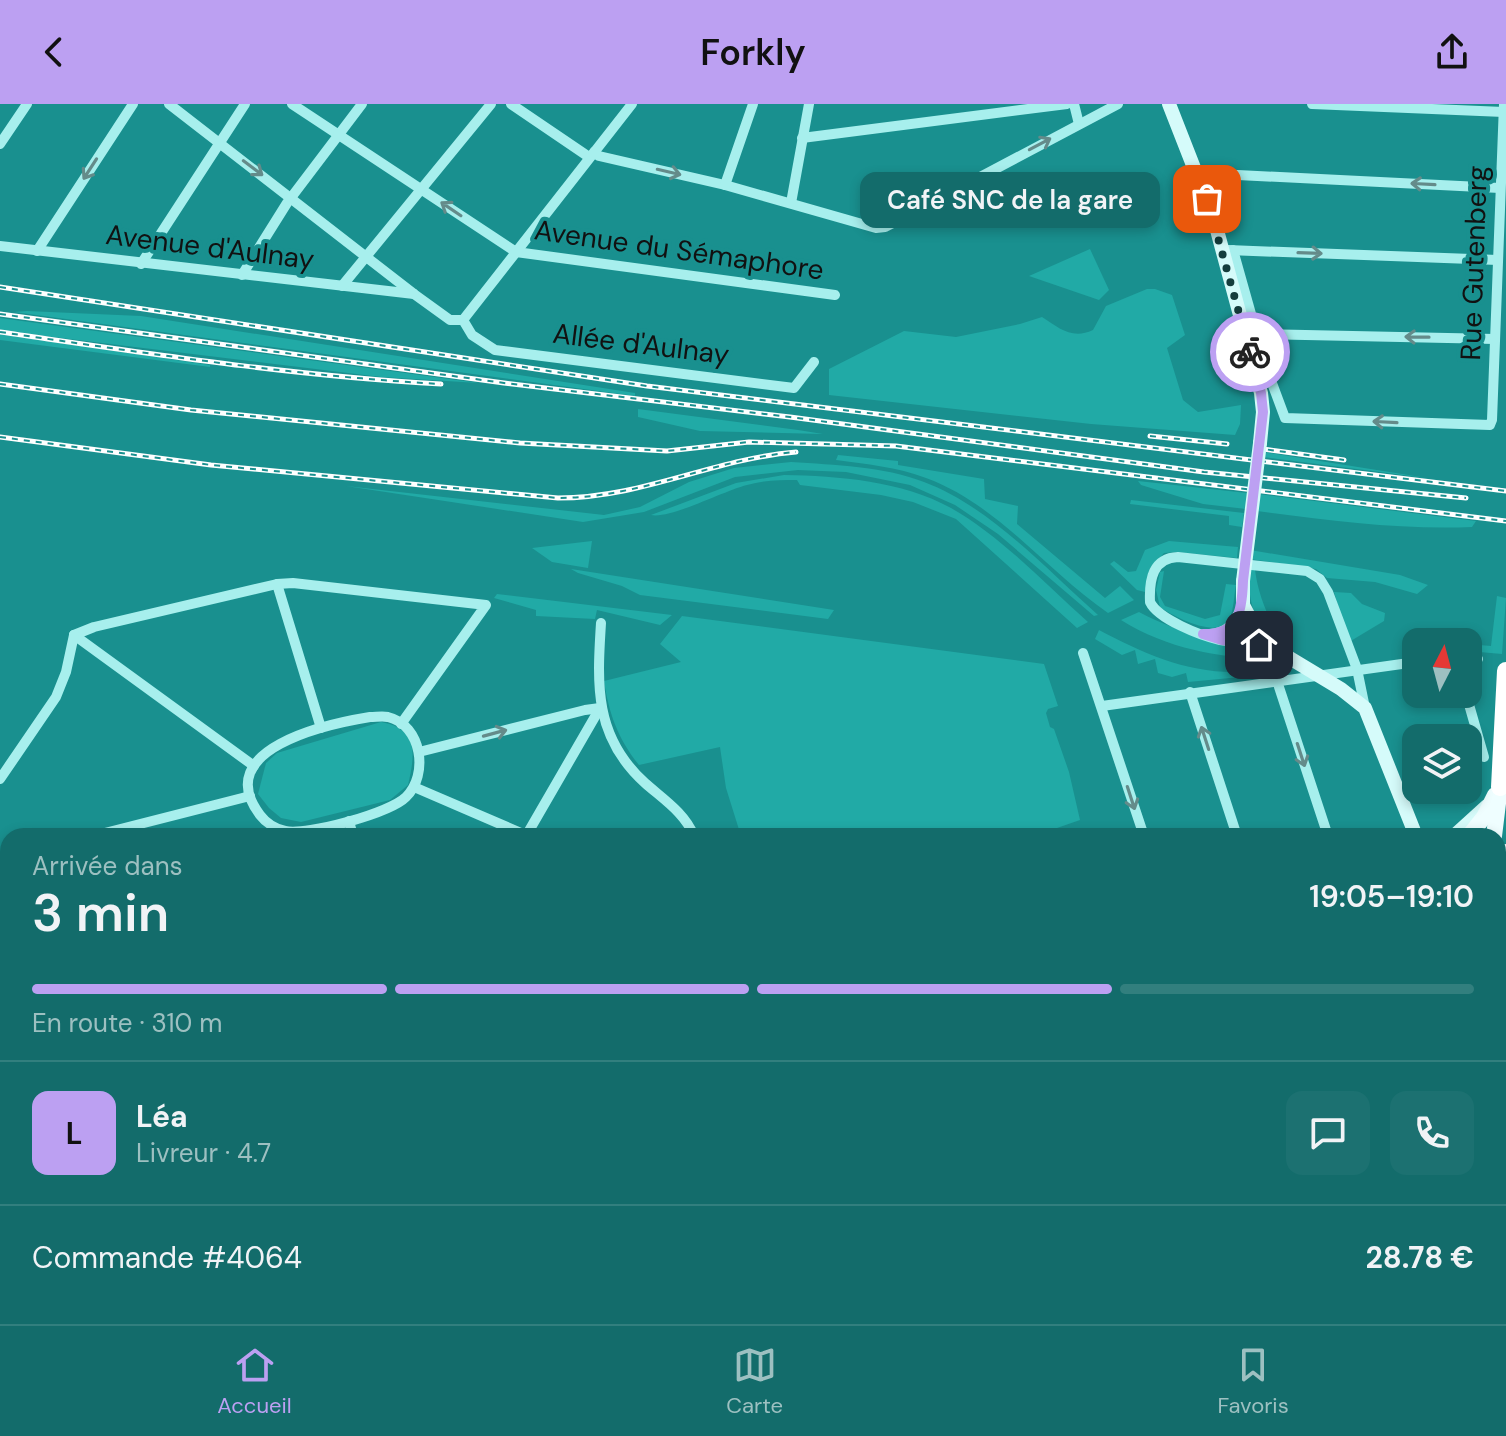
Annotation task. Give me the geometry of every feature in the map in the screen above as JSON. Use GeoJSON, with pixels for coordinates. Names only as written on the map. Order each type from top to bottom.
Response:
{"type":"FeatureCollection","features":[{"type":"Feature","properties":{"kind":"highway"},"geometry":{"type":"LineString","coordinates":[[1503,781],[1505,679]]}},
{"type":"Feature","properties":{"kind":"main road"},"geometry":{"type":"LineString","coordinates":[[1169,104],[1228,250],[1261,393],[1263,412],[1243,581],[1243,605],[1259,635],[1365,708],[1415,828]]}},
{"type":"Feature","properties":{"kind":"main road"},"geometry":{"type":"LineString","coordinates":[[1494,828],[1494,807],[1503,781]]}},
{"type":"Feature","properties":{"kind":"main road"},"geometry":{"type":"LineString","coordinates":[[1494,807],[1503,828]]}},
{"type":"Feature","properties":{"kind":"main road"},"geometry":{"type":"LineString","coordinates":[[1465,828],[1494,807]]}},
{"type":"Feature","properties":{"kind":"main road"},"geometry":{"type":"LineString","coordinates":[[1475,828],[1494,807]]}},
{"type":"Feature","properties":{"kind":"street"},"geometry":{"type":"LineString","coordinates":[[0,144],[27,104]]}},
{"type":"Feature","properties":{"kind":"street"},"geometry":{"type":"LineString","coordinates":[[37,251],[133,104]]}},
{"type":"Feature","properties":{"kind":"street"},"geometry":{"type":"LineString","coordinates":[[169,104],[450,320],[463,320],[632,104]]}},
{"type":"Feature","properties":{"kind":"street"},"geometry":{"type":"LineString","coordinates":[[141,264],[245,104]]}},
{"type":"Feature","properties":{"kind":"street"},"geometry":{"type":"LineString","coordinates":[[292,104],[516,252]]}},
{"type":"Feature","properties":{"kind":"street"},"geometry":{"type":"LineString","coordinates":[[242,275],[291,197],[362,104]]}},
{"type":"Feature","properties":{"kind":"street"},"geometry":{"type":"LineString","coordinates":[[342,286],[491,104]]}},
{"type":"Feature","properties":{"kind":"street"},"geometry":{"type":"LineString","coordinates":[[511,104],[592,154],[725,185],[876,228],[885,227],[1118,104]]}},
{"type":"Feature","properties":{"kind":"street"},"geometry":{"type":"LineString","coordinates":[[725,185],[753,104]]}},
{"type":"Feature","properties":{"kind":"street"},"geometry":{"type":"LineString","coordinates":[[791,203],[809,104]]}},
{"type":"Feature","properties":{"kind":"street"},"geometry":{"type":"LineString","coordinates":[[802,138],[1067,104]]}},
{"type":"Feature","properties":{"kind":"street"},"geometry":{"type":"LineString","coordinates":[[1074,104],[1079,124]]}},
{"type":"Feature","properties":{"kind":"street"},"geometry":{"type":"LineString","coordinates":[[1312,104],[1504,108]]}},
{"type":"Feature","properties":{"kind":"street","name":"Rue Gutenberg"},"geometry":{"type":"LineString","coordinates":[[1255,331],[1285,418],[1490,424],[1504,108]]}},
{"type":"Feature","properties":{"kind":"street"},"geometry":{"type":"LineString","coordinates":[[1199,178],[1218,174],[1500,188]]}},
{"type":"Feature","properties":{"kind":"street","name":"Avenue d'Aulnay"},"geometry":{"type":"LineString","coordinates":[[0,246],[414,294]]}},
{"type":"Feature","properties":{"kind":"street"},"geometry":{"type":"LineString","coordinates":[[1495,339],[1261,334],[1255,331],[1228,250],[1498,260]]}},
{"type":"Feature","properties":{"kind":"street","name":"Avenue du Sémaphore"},"geometry":{"type":"LineString","coordinates":[[516,252],[835,295]]}},
{"type":"Feature","properties":{"kind":"street","name":"Allée d'Aulnay"},"geometry":{"type":"LineString","coordinates":[[463,320],[472,335],[495,350],[794,388],[814,362]]}},
{"type":"Feature","properties":{"kind":"street"},"geometry":{"type":"LineString","coordinates":[[1283,654],[1259,645],[1222,640],[1160,616],[1152,607],[1149,597],[1154,571],[1163,559],[1188,558],[1307,571],[1316,575],[1328,592],[1357,669],[1365,708]]}},
{"type":"Feature","properties":{"kind":"street"},"geometry":{"type":"LineString","coordinates":[[277,584],[321,728]]}},
{"type":"Feature","properties":{"kind":"street"},"geometry":{"type":"LineString","coordinates":[[74,635],[94,627],[277,584],[335,587],[486,605],[401,724]]}},
{"type":"Feature","properties":{"kind":"street"},"geometry":{"type":"LineString","coordinates":[[1203,634],[1221,634],[1243,605]]}},
{"type":"Feature","properties":{"kind":"street"},"geometry":{"type":"LineString","coordinates":[[601,623],[597,676],[600,708],[621,756],[632,771],[685,817],[690,828]]}},
{"type":"Feature","properties":{"kind":"street"},"geometry":{"type":"LineString","coordinates":[[74,635],[254,766]]}},
{"type":"Feature","properties":{"kind":"street"},"geometry":{"type":"LineString","coordinates":[[0,779],[56,697],[66,672],[74,635]]}},
{"type":"Feature","properties":{"kind":"street"},"geometry":{"type":"LineString","coordinates":[[1083,653],[1141,828]]}},
{"type":"Feature","properties":{"kind":"street"},"geometry":{"type":"LineString","coordinates":[[1102,706],[1402,664]]}},
{"type":"Feature","properties":{"kind":"street"},"geometry":{"type":"LineString","coordinates":[[1277,681],[1325,828]]}},
{"type":"Feature","properties":{"kind":"street"},"geometry":{"type":"LineString","coordinates":[[1190,692],[1234,828]]}},
{"type":"Feature","properties":{"kind":"street"},"geometry":{"type":"LineString","coordinates":[[419,752],[600,708]]}},
{"type":"Feature","properties":{"kind":"street"},"geometry":{"type":"LineString","coordinates":[[532,828],[600,708]]}},
{"type":"Feature","properties":{"kind":"street"},"geometry":{"type":"LineString","coordinates":[[1470,708],[1484,757]]}},
{"type":"Feature","properties":{"kind":"street"},"geometry":{"type":"LineString","coordinates":[[273,827],[261,816],[250,796],[249,781],[254,766],[272,747],[321,728],[370,717],[388,717],[401,724],[415,739],[419,752],[419,769],[408,796],[392,807],[324,828]]}},
{"type":"Feature","properties":{"kind":"street"},"geometry":{"type":"LineString","coordinates":[[414,787],[509,828]]}},
{"type":"Feature","properties":{"kind":"street"},"geometry":{"type":"LineString","coordinates":[[124,828],[250,796]]}},
{"type":"Feature","properties":{"kind":"street"},"geometry":{"type":"LineString","coordinates":[[349,821],[351,828]]}},
{"type":"Feature","properties":{"kind":"green space"},"geometry":{"type":"Polygon","coordinates":[[[1090,249],[1109,290],[1099,300],[1029,276],[1090,249]]]}},
{"type":"Feature","properties":{"kind":"green space"},"geometry":{"type":"Polygon","coordinates":[[[1147,289],[1172,295],[1185,335],[1167,348],[1183,400],[1198,412],[1241,405],[1240,424],[1235,435],[1091,424],[829,395],[829,369],[904,331],[956,337],[1042,317],[1066,331],[1085,333],[1093,330],[1106,306],[1147,289]]]}},
{"type":"Feature","properties":{"kind":"green space"},"geometry":{"type":"Polygon","coordinates":[[[14,312],[141,316],[635,393],[635,396],[14,312]]]}},
{"type":"Feature","properties":{"kind":"green space"},"geometry":{"type":"Polygon","coordinates":[[[0,318],[479,383],[381,377],[12,332],[0,330],[0,318]]]}},
{"type":"Feature","properties":{"kind":"green space"},"geometry":{"type":"Polygon","coordinates":[[[0,334],[210,365],[210,367],[0,340],[0,334]]]}},
{"type":"Feature","properties":{"kind":"green space"},"geometry":{"type":"Polygon","coordinates":[[[638,409],[823,434],[700,431],[638,417],[638,409]]]}},
{"type":"Feature","properties":{"kind":"green space"},"geometry":{"type":"Polygon","coordinates":[[[1263,452],[1427,478],[1263,457],[1263,452]]]}},
{"type":"Feature","properties":{"kind":"green space"},"geometry":{"type":"Polygon","coordinates":[[[838,455],[898,461],[898,465],[984,479],[985,499],[1018,506],[1017,524],[1105,598],[1120,586],[1134,600],[1108,613],[976,504],[926,478],[881,466],[836,460],[838,455]]]}},
{"type":"Feature","properties":{"kind":"green space"},"geometry":{"type":"Polygon","coordinates":[[[791,462],[892,473],[948,493],[994,522],[1098,615],[1094,616],[998,534],[955,505],[910,485],[846,472],[798,470],[735,477],[644,512],[583,522],[346,486],[604,515],[640,507],[689,482],[734,468],[791,462]]]}},
{"type":"Feature","properties":{"kind":"green space"},"geometry":{"type":"Polygon","coordinates":[[[784,475],[848,479],[891,486],[951,508],[1005,547],[1088,622],[1077,628],[956,519],[913,502],[800,485],[797,480],[778,480],[747,485],[684,509],[651,515],[736,483],[784,475]]]}},
{"type":"Feature","properties":{"kind":"green space"},"geometry":{"type":"Polygon","coordinates":[[[1138,481],[1247,493],[1246,509],[1203,504],[1141,485],[1138,481]]]}},
{"type":"Feature","properties":{"kind":"green space"},"geometry":{"type":"Polygon","coordinates":[[[1258,494],[1476,521],[1472,527],[1418,527],[1310,518],[1257,511],[1258,494]]]}},
{"type":"Feature","properties":{"kind":"green space"},"geometry":{"type":"Polygon","coordinates":[[[1131,500],[1244,513],[1242,527],[1229,525],[1229,516],[1130,504],[1131,500]]]}},
{"type":"Feature","properties":{"kind":"green space"},"geometry":{"type":"Polygon","coordinates":[[[592,541],[588,568],[552,562],[532,548],[592,541]]]}},
{"type":"Feature","properties":{"kind":"green space"},"geometry":{"type":"Polygon","coordinates":[[[1169,541],[1238,547],[1237,558],[1164,553],[1150,569],[1145,592],[1137,590],[1110,564],[1114,561],[1128,572],[1136,571],[1145,550],[1169,541]]]}},
{"type":"Feature","properties":{"kind":"green space"},"geometry":{"type":"Polygon","coordinates":[[[1250,550],[1400,575],[1428,585],[1417,594],[1375,582],[1327,578],[1316,569],[1250,559],[1250,550]]]}},
{"type":"Feature","properties":{"kind":"green space"},"geometry":{"type":"Polygon","coordinates":[[[571,569],[834,610],[828,619],[640,595],[571,569]]]}},
{"type":"Feature","properties":{"kind":"green space"},"geometry":{"type":"Polygon","coordinates":[[[1249,570],[1255,570],[1267,613],[1289,651],[1269,635],[1256,617],[1250,596],[1249,570]]]}},
{"type":"Feature","properties":{"kind":"green space"},"geometry":{"type":"Polygon","coordinates":[[[1164,571],[1160,597],[1165,606],[1205,619],[1220,615],[1226,584],[1236,585],[1230,618],[1225,625],[1197,625],[1160,607],[1156,590],[1160,572],[1164,571]]]}},
{"type":"Feature","properties":{"kind":"green space"},"geometry":{"type":"Polygon","coordinates":[[[1334,592],[1351,593],[1362,604],[1385,613],[1384,621],[1349,642],[1334,592]]]}},
{"type":"Feature","properties":{"kind":"green space"},"geometry":{"type":"Polygon","coordinates":[[[497,594],[672,615],[660,625],[597,610],[595,619],[536,616],[536,610],[494,598],[497,594]]]}},
{"type":"Feature","properties":{"kind":"green space"},"geometry":{"type":"Polygon","coordinates":[[[1497,596],[1506,598],[1502,654],[1482,652],[1482,645],[1491,646],[1497,596]]]}},
{"type":"Feature","properties":{"kind":"green space"},"geometry":{"type":"Polygon","coordinates":[[[1139,612],[1187,632],[1271,653],[1278,660],[1196,650],[1158,639],[1121,620],[1139,612]]]}},
{"type":"Feature","properties":{"kind":"green space"},"geometry":{"type":"Polygon","coordinates":[[[682,616],[1044,664],[1058,706],[1048,709],[1046,713],[1069,772],[1080,820],[1057,828],[738,828],[726,788],[720,747],[639,765],[620,736],[604,681],[681,662],[660,644],[682,616]]]}},
{"type":"Feature","properties":{"kind":"green space"},"geometry":{"type":"Polygon","coordinates":[[[1099,630],[1149,654],[1200,669],[1237,672],[1288,668],[1282,673],[1188,682],[1186,673],[1172,677],[1158,673],[1155,659],[1138,664],[1135,650],[1122,655],[1095,639],[1099,630]]]}},
{"type":"Feature","properties":{"kind":"green space"},"geometry":{"type":"Polygon","coordinates":[[[381,722],[393,725],[408,737],[413,754],[408,785],[390,800],[301,822],[281,818],[258,794],[266,763],[277,753],[381,722]]]}},
{"type":"Feature","properties":{"kind":"railway"},"geometry":{"type":"LineString","coordinates":[[0,287],[647,386],[1506,491]]}},
{"type":"Feature","properties":{"kind":"railway"},"geometry":{"type":"LineString","coordinates":[[0,314],[504,383],[1204,472],[1466,498]]}},
{"type":"Feature","properties":{"kind":"railway"},"geometry":{"type":"LineString","coordinates":[[0,332],[275,370],[441,384]]}},
{"type":"Feature","properties":{"kind":"railway"},"geometry":{"type":"LineString","coordinates":[[0,384],[191,410],[520,443],[667,451],[749,442],[896,446],[1506,521]]}},
{"type":"Feature","properties":{"kind":"railway"},"geometry":{"type":"LineString","coordinates":[[1150,436],[1227,444]]}},
{"type":"Feature","properties":{"kind":"railway"},"geometry":{"type":"LineString","coordinates":[[0,437],[211,465],[558,498],[619,492],[736,462],[796,452]]}},
{"type":"Feature","properties":{"kind":"railway"},"geometry":{"type":"LineString","coordinates":[[1256,448],[1344,460]]}},
{"type":"Feature","properties":{"kind":"way so far"},"geometry":{"type":"LineString","coordinates":[[1207,199],[1250,352]]}},
{"type":"Feature","properties":{"kind":"place","name":"Café SNC de la gare"},"geometry":{"type":"Point","coordinates":[1207,199]}},
{"type":"Feature","properties":{"kind":"route"},"geometry":{"type":"LineString","coordinates":[[1250,352],[1263,412],[1243,581],[1243,605],[1231,626],[1221,634],[1203,634],[1259,645]]}}]}
